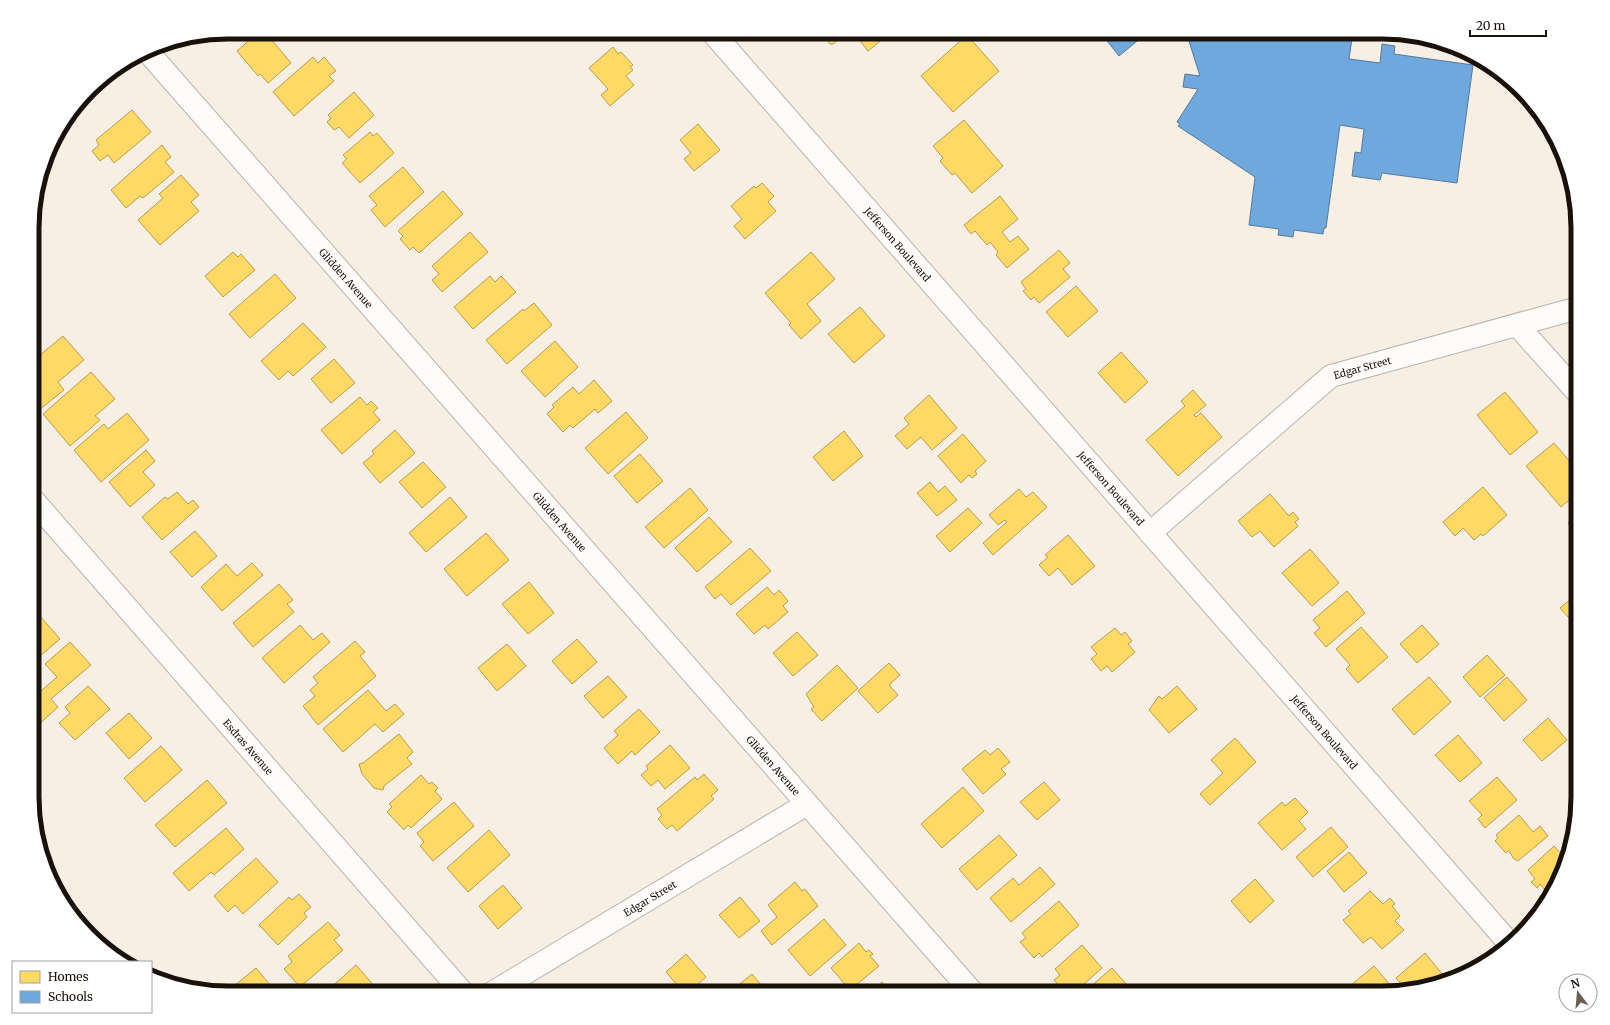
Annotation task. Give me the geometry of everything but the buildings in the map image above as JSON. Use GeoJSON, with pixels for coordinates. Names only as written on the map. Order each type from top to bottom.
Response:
{"type":"FeatureCollection","features":[{"type":"Feature","properties":{"kind":"street","name":"Jefferson Boulevard"},"geometry":{"type":"LineString","coordinates":[[718,39],[1506,939]]}},
{"type":"Feature","properties":{"kind":"street","name":"Glidden Avenue"},"geometry":{"type":"LineString","coordinates":[[151,56],[967,986]]}},
{"type":"Feature","properties":{"kind":"street","name":"Edgar Street"},"geometry":{"type":"LineString","coordinates":[[1150,533],[1331,376],[1571,310]]}},
{"type":"Feature","properties":{"kind":"street"},"geometry":{"type":"LineString","coordinates":[[1517,325],[1571,385]]}},
{"type":"Feature","properties":{"kind":"street","name":"Esdras Avenue"},"geometry":{"type":"LineString","coordinates":[[39,508],[457,986]]}},
{"type":"Feature","properties":{"kind":"street","name":"Edgar Street"},"geometry":{"type":"LineString","coordinates":[[504,986],[807,804]]}}]}
